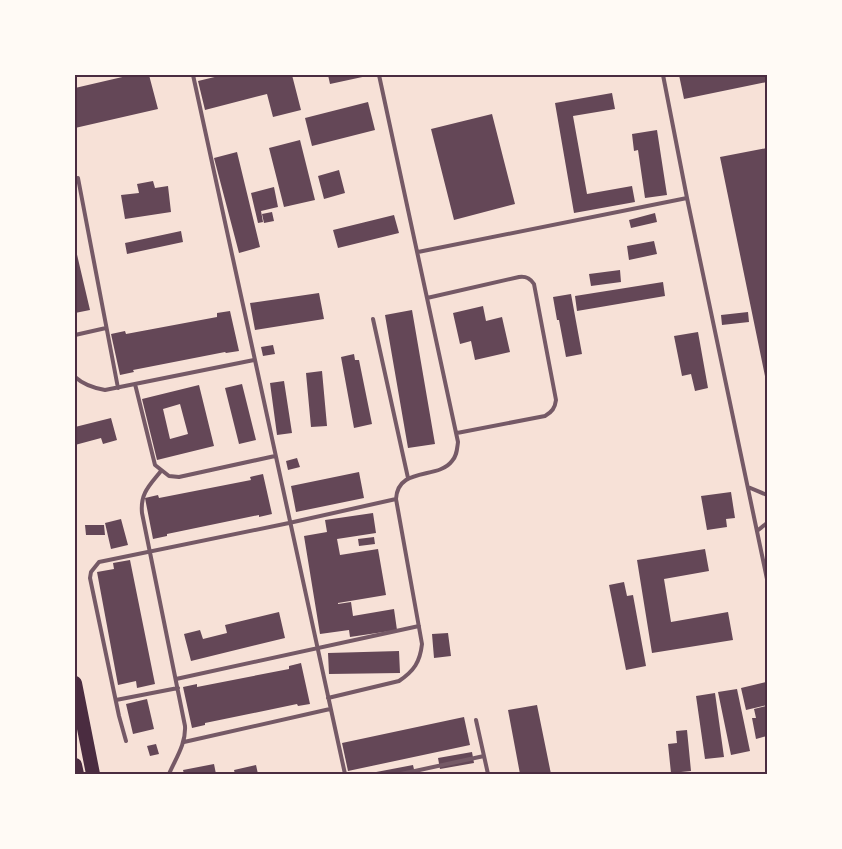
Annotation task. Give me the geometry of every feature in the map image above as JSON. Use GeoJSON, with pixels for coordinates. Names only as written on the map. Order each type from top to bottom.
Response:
{"type":"FeatureCollection","features":[{"type":"Feature","properties":{"kind":"highway"},"geometry":{"type":"LineString","coordinates":[[75,683],[93,774]]}},
{"type":"Feature","properties":{"kind":"highway"},"geometry":{"type":"LineString","coordinates":[[75,765],[77,774]]}},
{"type":"Feature","properties":{"kind":"lane"},"geometry":{"type":"LineString","coordinates":[[193,75],[344,774]]}},
{"type":"Feature","properties":{"kind":"lane"},"geometry":{"type":"LineString","coordinates":[[328,698],[399,681],[409,675],[416,666],[421,655],[422,644],[396,499],[397,492],[399,486],[408,478],[444,468],[452,462],[457,453],[458,442],[379,75]]}},
{"type":"Feature","properties":{"kind":"lane"},"geometry":{"type":"LineString","coordinates":[[663,75],[767,579]]}},
{"type":"Feature","properties":{"kind":"lane"},"geometry":{"type":"LineString","coordinates":[[78,178],[118,388]]}},
{"type":"Feature","properties":{"kind":"lane"},"geometry":{"type":"LineString","coordinates":[[418,252],[687,198]]}},
{"type":"Feature","properties":{"kind":"lane"},"geometry":{"type":"LineString","coordinates":[[427,298],[525,276],[531,279],[534,284],[556,400],[555,406],[545,416],[457,433]]}},
{"type":"Feature","properties":{"kind":"lane"},"geometry":{"type":"LineString","coordinates":[[373,319],[408,478]]}},
{"type":"Feature","properties":{"kind":"lane"},"geometry":{"type":"LineString","coordinates":[[75,336],[106,328]]}},
{"type":"Feature","properties":{"kind":"lane"},"geometry":{"type":"LineString","coordinates":[[75,377],[93,388],[105,390],[254,360]]}},
{"type":"Feature","properties":{"kind":"lane"},"geometry":{"type":"LineString","coordinates":[[136,384],[155,464],[169,476],[179,477],[275,456]]}},
{"type":"Feature","properties":{"kind":"lane"},"geometry":{"type":"LineString","coordinates":[[161,471],[146,489],[141,505],[186,734],[169,774]]}},
{"type":"Feature","properties":{"kind":"lane"},"geometry":{"type":"LineString","coordinates":[[748,486],[767,495]]}},
{"type":"Feature","properties":{"kind":"lane"},"geometry":{"type":"LineString","coordinates":[[126,741],[90,578],[91,572],[98,562],[396,499]]}},
{"type":"Feature","properties":{"kind":"lane"},"geometry":{"type":"LineString","coordinates":[[757,531],[767,523]]}},
{"type":"Feature","properties":{"kind":"lane"},"geometry":{"type":"LineString","coordinates":[[176,679],[419,626]]}},
{"type":"Feature","properties":{"kind":"lane"},"geometry":{"type":"LineString","coordinates":[[116,700],[178,688]]}},
{"type":"Feature","properties":{"kind":"lane"},"geometry":{"type":"LineString","coordinates":[[184,742],[330,709]]}},
{"type":"Feature","properties":{"kind":"lane"},"geometry":{"type":"LineString","coordinates":[[476,720],[488,774]]}},
{"type":"Feature","properties":{"kind":"lane"},"geometry":{"type":"LineString","coordinates":[[401,774],[484,756]]}},
{"type":"Feature","properties":{"kind":"building"},"geometry":{"type":"Polygon","coordinates":[[[131,75],[149,75],[158,109],[75,128],[75,88],[131,75]]]}},
{"type":"Feature","properties":{"kind":"building"},"geometry":{"type":"Polygon","coordinates":[[[223,75],[292,75],[301,110],[273,117],[267,94],[205,110],[198,81],[223,75]]]}},
{"type":"Feature","properties":{"kind":"building"},"geometry":{"type":"Polygon","coordinates":[[[328,75],[367,75],[367,76],[330,84],[328,75]]]}},
{"type":"Feature","properties":{"kind":"building"},"geometry":{"type":"Polygon","coordinates":[[[679,75],[767,75],[767,82],[684,99],[679,75]]]}},
{"type":"Feature","properties":{"kind":"building"},"geometry":{"type":"Polygon","coordinates":[[[612,93],[615,109],[573,116],[587,194],[632,186],[635,202],[574,213],[555,103],[612,93]]]}},
{"type":"Feature","properties":{"kind":"building"},"geometry":{"type":"Polygon","coordinates":[[[368,102],[375,130],[312,146],[305,118],[368,102]]]}},
{"type":"Feature","properties":{"kind":"building"},"geometry":{"type":"Polygon","coordinates":[[[492,114],[515,204],[454,220],[431,129],[492,114]]]}},
{"type":"Feature","properties":{"kind":"building"},"geometry":{"type":"Polygon","coordinates":[[[657,130],[667,195],[645,198],[638,150],[634,151],[632,134],[657,130]]]}},
{"type":"Feature","properties":{"kind":"building"},"geometry":{"type":"Polygon","coordinates":[[[300,140],[315,200],[284,207],[269,148],[300,140]]]}},
{"type":"Feature","properties":{"kind":"building"},"geometry":{"type":"Polygon","coordinates":[[[767,148],[767,381],[766,381],[720,157],[767,148]]]}},
{"type":"Feature","properties":{"kind":"building"},"geometry":{"type":"Polygon","coordinates":[[[237,152],[260,247],[239,253],[214,158],[237,152]]]}},
{"type":"Feature","properties":{"kind":"building"},"geometry":{"type":"Polygon","coordinates":[[[339,170],[345,193],[324,199],[318,176],[339,170]]]}},
{"type":"Feature","properties":{"kind":"building"},"geometry":{"type":"Polygon","coordinates":[[[153,181],[155,188],[168,186],[171,212],[125,219],[121,195],[139,193],[137,184],[153,181]]]}},
{"type":"Feature","properties":{"kind":"building"},"geometry":{"type":"Polygon","coordinates":[[[274,187],[278,207],[261,211],[263,222],[258,223],[251,193],[274,187]]]}},
{"type":"Feature","properties":{"kind":"building"},"geometry":{"type":"Polygon","coordinates":[[[272,212],[274,221],[264,223],[262,214],[272,212]]]}},
{"type":"Feature","properties":{"kind":"building"},"geometry":{"type":"Polygon","coordinates":[[[655,213],[657,222],[631,228],[629,220],[655,213]]]}},
{"type":"Feature","properties":{"kind":"building"},"geometry":{"type":"Polygon","coordinates":[[[394,215],[399,233],[338,248],[333,230],[394,215]]]}},
{"type":"Feature","properties":{"kind":"building"},"geometry":{"type":"Polygon","coordinates":[[[181,231],[183,242],[127,254],[125,243],[181,231]]]}},
{"type":"Feature","properties":{"kind":"building"},"geometry":{"type":"Polygon","coordinates":[[[654,241],[657,254],[629,260],[627,246],[654,241]]]}},
{"type":"Feature","properties":{"kind":"building"},"geometry":{"type":"Polygon","coordinates":[[[75,246],[90,310],[75,313],[75,246]]]}},
{"type":"Feature","properties":{"kind":"building"},"geometry":{"type":"Polygon","coordinates":[[[620,270],[621,282],[591,286],[589,274],[620,270]]]}},
{"type":"Feature","properties":{"kind":"building"},"geometry":{"type":"Polygon","coordinates":[[[663,282],[665,296],[577,311],[575,296],[663,282]]]}},
{"type":"Feature","properties":{"kind":"building"},"geometry":{"type":"Polygon","coordinates":[[[319,293],[324,319],[255,330],[250,303],[319,293]]]}},
{"type":"Feature","properties":{"kind":"building"},"geometry":{"type":"Polygon","coordinates":[[[571,294],[582,354],[566,357],[553,297],[571,294]]]}},
{"type":"Feature","properties":{"kind":"building"},"geometry":{"type":"Polygon","coordinates":[[[483,306],[486,321],[502,317],[510,352],[475,360],[471,341],[460,344],[453,313],[483,306]]]}},
{"type":"Feature","properties":{"kind":"building"},"geometry":{"type":"Polygon","coordinates":[[[412,310],[435,444],[408,448],[385,315],[412,310]]]}},
{"type":"Feature","properties":{"kind":"building"},"geometry":{"type":"Polygon","coordinates":[[[230,311],[239,351],[133,370],[134,372],[120,375],[111,334],[125,331],[126,334],[217,317],[217,313],[230,311]]]}},
{"type":"Feature","properties":{"kind":"building"},"geometry":{"type":"Polygon","coordinates":[[[748,312],[749,322],[722,325],[721,315],[748,312]]]}},
{"type":"Feature","properties":{"kind":"building"},"geometry":{"type":"Polygon","coordinates":[[[698,332],[708,388],[695,391],[691,374],[682,376],[674,336],[698,332]]]}},
{"type":"Feature","properties":{"kind":"building"},"geometry":{"type":"Polygon","coordinates":[[[273,345],[275,354],[263,356],[261,347],[273,345]]]}},
{"type":"Feature","properties":{"kind":"building"},"geometry":{"type":"Polygon","coordinates":[[[354,354],[355,360],[359,360],[372,424],[354,428],[341,357],[354,354]]]}},
{"type":"Feature","properties":{"kind":"building"},"geometry":{"type":"Polygon","coordinates":[[[322,371],[327,426],[311,427],[306,373],[322,371]]]}},
{"type":"Feature","properties":{"kind":"building"},"geometry":{"type":"Polygon","coordinates":[[[284,381],[292,433],[277,435],[270,383],[284,381]]]}},
{"type":"Feature","properties":{"kind":"building"},"geometry":{"type":"Polygon","coordinates":[[[242,384],[256,440],[239,444],[225,388],[242,384]]]}},
{"type":"Feature","properties":{"kind":"building"},"geometry":{"type":"Polygon","coordinates":[[[199,385],[214,446],[157,460],[142,399],[199,385]],[[180,404],[163,409],[170,439],[188,434],[180,404]]]}},
{"type":"Feature","properties":{"kind":"building"},"geometry":{"type":"Polygon","coordinates":[[[111,418],[117,440],[103,444],[101,438],[75,445],[75,427],[111,418]]]}},
{"type":"Feature","properties":{"kind":"building"},"geometry":{"type":"Polygon","coordinates":[[[297,458],[300,467],[288,470],[286,461],[297,458]]]}},
{"type":"Feature","properties":{"kind":"building"},"geometry":{"type":"Polygon","coordinates":[[[359,472],[364,498],[296,512],[291,486],[359,472]]]}},
{"type":"Feature","properties":{"kind":"building"},"geometry":{"type":"Polygon","coordinates":[[[263,474],[272,514],[167,534],[167,536],[153,539],[145,498],[158,495],[159,498],[251,480],[250,477],[263,474]]]}},
{"type":"Feature","properties":{"kind":"building"},"geometry":{"type":"Polygon","coordinates":[[[731,492],[735,518],[726,519],[727,527],[707,530],[701,496],[731,492]]]}},
{"type":"Feature","properties":{"kind":"building"},"geometry":{"type":"Polygon","coordinates":[[[373,513],[376,533],[337,539],[340,555],[378,549],[386,595],[338,604],[351,602],[353,616],[394,609],[397,630],[350,637],[349,630],[320,634],[304,536],[327,532],[325,520],[373,513]]]}},
{"type":"Feature","properties":{"kind":"building"},"geometry":{"type":"Polygon","coordinates":[[[121,519],[128,545],[111,549],[105,523],[121,519]]]}},
{"type":"Feature","properties":{"kind":"building"},"geometry":{"type":"Polygon","coordinates":[[[85,525],[104,525],[105,535],[86,535],[85,525]]]}},
{"type":"Feature","properties":{"kind":"building"},"geometry":{"type":"Polygon","coordinates":[[[374,537],[375,544],[359,546],[358,539],[374,537]]]}},
{"type":"Feature","properties":{"kind":"building"},"geometry":{"type":"Polygon","coordinates":[[[705,549],[709,571],[664,579],[671,622],[728,612],[733,640],[652,653],[637,560],[705,549]]]}},
{"type":"Feature","properties":{"kind":"building"},"geometry":{"type":"Polygon","coordinates":[[[130,560],[155,684],[137,688],[136,681],[118,685],[97,572],[114,569],[113,563],[130,560]]]}},
{"type":"Feature","properties":{"kind":"building"},"geometry":{"type":"Polygon","coordinates":[[[624,582],[627,596],[633,595],[646,666],[626,670],[609,585],[624,582]]]}},
{"type":"Feature","properties":{"kind":"building"},"geometry":{"type":"Polygon","coordinates":[[[279,612],[285,638],[191,661],[184,634],[200,630],[203,639],[227,633],[225,625],[279,612]]]}},
{"type":"Feature","properties":{"kind":"building"},"geometry":{"type":"Polygon","coordinates":[[[448,633],[451,656],[434,658],[432,634],[448,633]]]}},
{"type":"Feature","properties":{"kind":"building"},"geometry":{"type":"Polygon","coordinates":[[[399,651],[400,673],[329,674],[328,653],[399,651]]]}},
{"type":"Feature","properties":{"kind":"building"},"geometry":{"type":"Polygon","coordinates":[[[301,663],[310,704],[298,706],[297,704],[205,723],[205,725],[192,728],[183,687],[197,684],[197,687],[289,669],[289,666],[301,663]]]}},
{"type":"Feature","properties":{"kind":"building"},"geometry":{"type":"Polygon","coordinates":[[[766,682],[767,705],[746,710],[741,688],[766,682]]]}},
{"type":"Feature","properties":{"kind":"building"},"geometry":{"type":"Polygon","coordinates":[[[737,689],[750,751],[731,755],[718,692],[737,689]]]}},
{"type":"Feature","properties":{"kind":"building"},"geometry":{"type":"Polygon","coordinates":[[[715,693],[724,757],[705,759],[696,696],[715,693]]]}},
{"type":"Feature","properties":{"kind":"building"},"geometry":{"type":"Polygon","coordinates":[[[147,699],[154,729],[133,734],[126,704],[147,699]]]}},
{"type":"Feature","properties":{"kind":"building"},"geometry":{"type":"Polygon","coordinates":[[[537,705],[551,774],[520,774],[508,710],[537,705]]]}},
{"type":"Feature","properties":{"kind":"building"},"geometry":{"type":"Polygon","coordinates":[[[766,706],[767,736],[756,739],[752,718],[756,718],[754,709],[766,706]]]}},
{"type":"Feature","properties":{"kind":"building"},"geometry":{"type":"Polygon","coordinates":[[[464,717],[470,745],[348,771],[342,743],[464,717]]]}},
{"type":"Feature","properties":{"kind":"building"},"geometry":{"type":"Polygon","coordinates":[[[687,730],[691,771],[671,773],[668,744],[677,743],[676,731],[687,730]]]}},
{"type":"Feature","properties":{"kind":"building"},"geometry":{"type":"Polygon","coordinates":[[[156,744],[159,754],[150,756],[147,746],[156,744]]]}},
{"type":"Feature","properties":{"kind":"building"},"geometry":{"type":"Polygon","coordinates":[[[472,752],[474,763],[440,769],[438,758],[472,752]]]}},
{"type":"Feature","properties":{"kind":"building"},"geometry":{"type":"Polygon","coordinates":[[[214,764],[216,774],[184,774],[183,770],[214,764]]]}},
{"type":"Feature","properties":{"kind":"building"},"geometry":{"type":"Polygon","coordinates":[[[256,765],[258,774],[235,774],[234,770],[256,765]]]}},
{"type":"Feature","properties":{"kind":"building"},"geometry":{"type":"Polygon","coordinates":[[[413,765],[415,774],[371,774],[371,773],[413,765]]]}}]}
